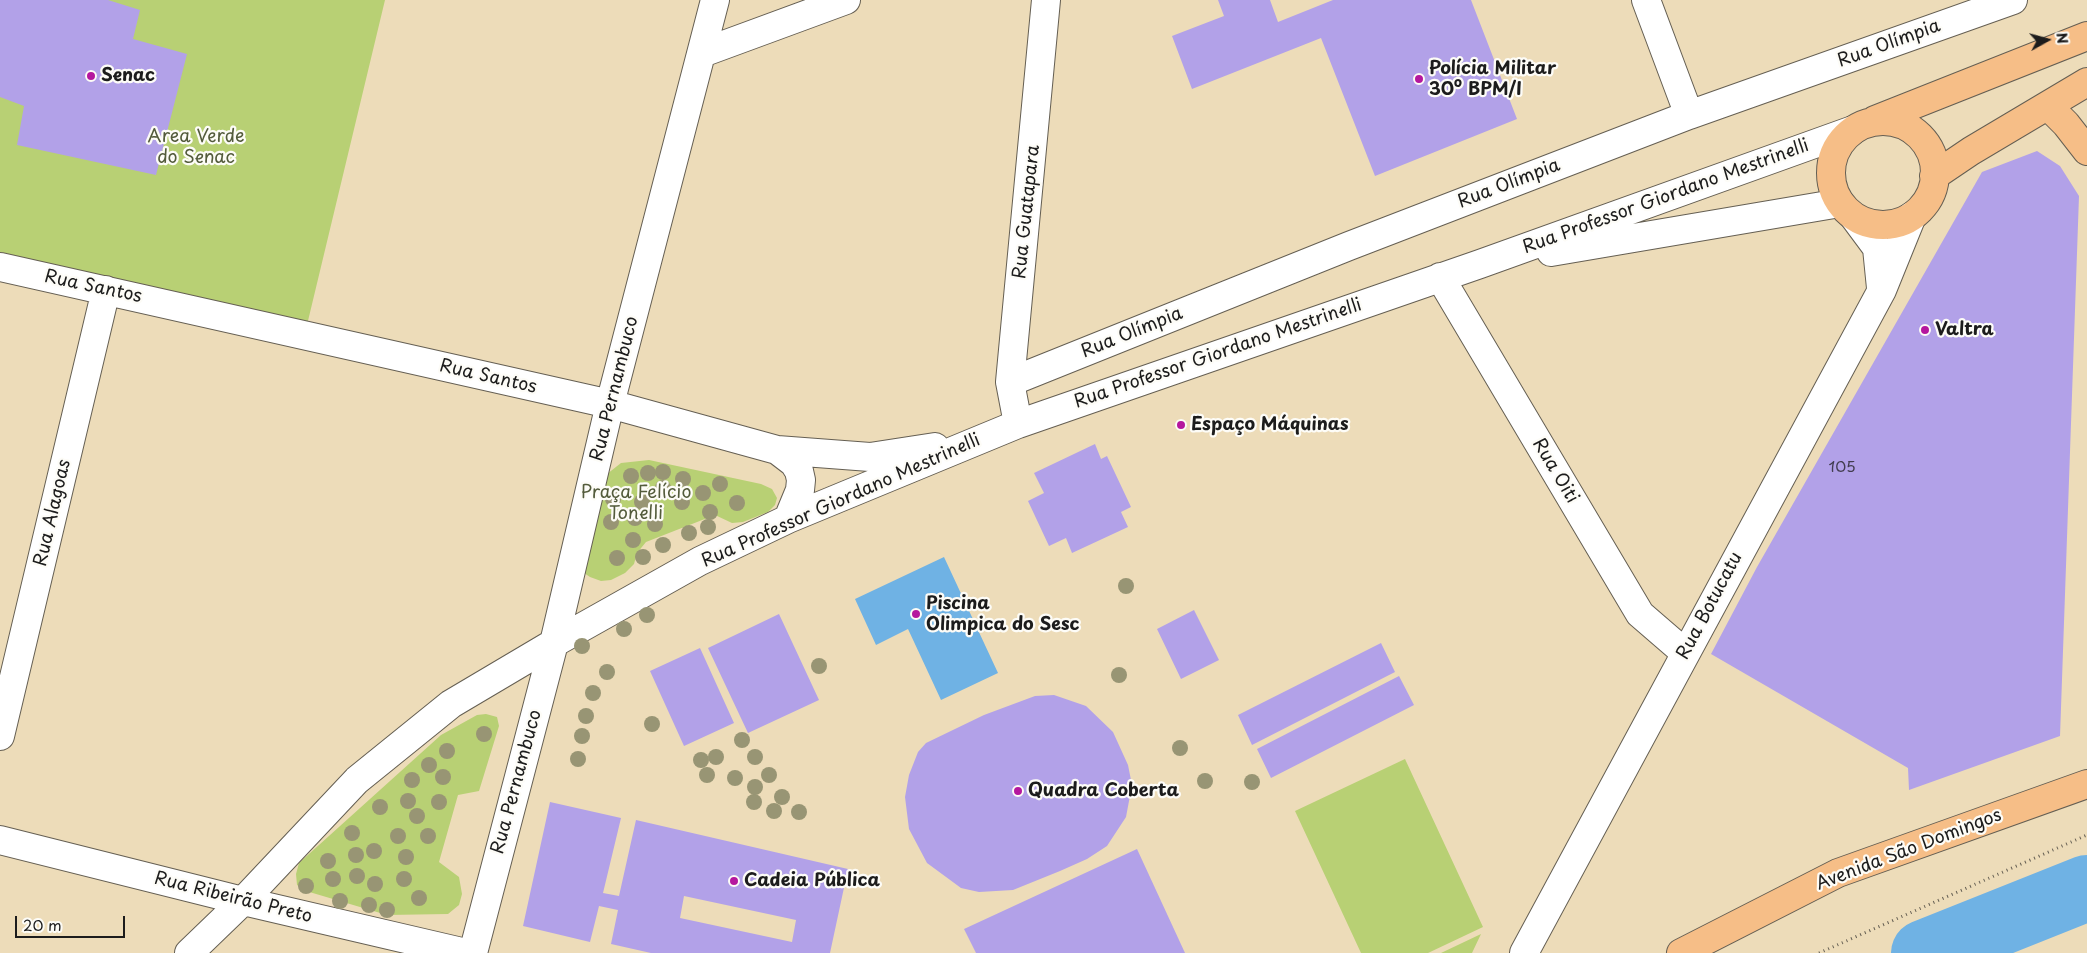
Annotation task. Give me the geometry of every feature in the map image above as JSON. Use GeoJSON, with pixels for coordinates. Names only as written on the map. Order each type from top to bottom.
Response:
{"type":"FeatureCollection","features":[{"type":"Feature","properties":{"kind":"main road","name":"Rua Professor Giordano Mestrinelli"},"geometry":{"type":"LineString","coordinates":[[1862,126],[2087,36]]}},
{"type":"Feature","properties":{"kind":"main road"},"geometry":{"type":"LineString","coordinates":[[1934,176],[1971,151],[2049,107],[2087,82]]}},
{"type":"Feature","properties":{"kind":"main road"},"geometry":{"type":"LineString","coordinates":[[2049,107],[2066,124],[2087,151]]}},
{"type":"Feature","properties":{"kind":"main road"},"geometry":{"type":"LineString","coordinates":[[1892,121],[1911,129],[1926,143],[1934,162],[1934,176],[1934,182],[1927,202],[1912,216],[1894,224],[1874,225],[1847,210],[1832,184],[1831,164],[1839,144],[1862,126],[1892,121]]}},
{"type":"Feature","properties":{"kind":"main road","name":"Avenida São Domingos"},"geometry":{"type":"LineString","coordinates":[[1681,953],[1838,872],[2087,784]]}},
{"type":"Feature","properties":{"kind":"street","name":"Rua Pernambuco"},"geometry":{"type":"LineString","coordinates":[[473,953],[554,643],[610,404],[715,0]]}},
{"type":"Feature","properties":{"kind":"street"},"geometry":{"type":"LineString","coordinates":[[702,53],[846,0]]}},
{"type":"Feature","properties":{"kind":"street","name":"Rua Guatapara"},"geometry":{"type":"LineString","coordinates":[[1018,424],[1010,382],[1046,0]]}},
{"type":"Feature","properties":{"kind":"street"},"geometry":{"type":"LineString","coordinates":[[1646,0],[1690,115]]}},
{"type":"Feature","properties":{"kind":"street","name":"Rua Olímpia"},"geometry":{"type":"LineString","coordinates":[[1010,382],[1349,246],[1690,115],[2013,0]]}},
{"type":"Feature","properties":{"kind":"street","name":"Rua Professor Giordano Mestrinelli"},"geometry":{"type":"LineString","coordinates":[[189,953],[243,901],[357,780],[451,704],[554,643],[700,561],[788,520],[1018,424],[1480,264],[1862,126]]}},
{"type":"Feature","properties":{"kind":"street"},"geometry":{"type":"LineString","coordinates":[[1847,210],[1877,248],[1882,290]]}},
{"type":"Feature","properties":{"kind":"street","name":"Rua Professor Giordano Mestrinelli"},"geometry":{"type":"LineString","coordinates":[[1480,264],[1847,210]]}},
{"type":"Feature","properties":{"kind":"street","name":"Rua Botucatu"},"geometry":{"type":"LineString","coordinates":[[1524,953],[1684,652],[1882,290],[1912,216]]}},
{"type":"Feature","properties":{"kind":"street","name":"Rua Santos"},"geometry":{"type":"LineString","coordinates":[[0,267],[610,404],[777,450],[870,457],[978,440]]}},
{"type":"Feature","properties":{"kind":"street","name":"Rua Oiti"},"geometry":{"type":"LineString","coordinates":[[1440,277],[1640,614],[1684,652]]}},
{"type":"Feature","properties":{"kind":"street","name":"Rua Alagoas"},"geometry":{"type":"LineString","coordinates":[[0,736],[106,290]]}},
{"type":"Feature","properties":{"kind":"street"},"geometry":{"type":"LineString","coordinates":[[777,450],[794,463],[801,480],[800,490],[788,520]]}},
{"type":"Feature","properties":{"kind":"street","name":"Rua Ribeirão Preto"},"geometry":{"type":"LineString","coordinates":[[0,840],[243,901],[466,953]]}},
{"type":"Feature","properties":{"kind":"street"},"geometry":{"type":"LineString","coordinates":[[1541,923],[1545,946],[1550,953]]}},
{"type":"Feature","properties":{"kind":"path"},"geometry":{"type":"LineString","coordinates":[[1819,953],[2087,836]]}},
{"type":"Feature","properties":{"kind":"green space","name":"Area Verde do Senac"},"geometry":{"type":"Polygon","coordinates":[[[0,0],[385,0],[307,325],[0,252],[0,0]]]}},
{"type":"Feature","properties":{"kind":"green space","name":"Praça Felício Tonelli"},"geometry":{"type":"Polygon","coordinates":[[[649,460],[761,484],[772,489],[777,498],[775,505],[768,512],[743,522],[732,523],[715,515],[646,542],[637,553],[634,564],[625,573],[611,580],[601,581],[590,577],[584,573],[607,474],[621,463],[649,460]]]}},
{"type":"Feature","properties":{"kind":"green space"},"geometry":{"type":"Polygon","coordinates":[[[486,714],[497,717],[499,726],[479,791],[458,795],[439,862],[459,877],[462,894],[459,905],[448,914],[387,915],[306,891],[297,885],[296,874],[299,863],[441,735],[477,715],[486,714]]]}},
{"type":"Feature","properties":{"kind":"green space"},"geometry":{"type":"Polygon","coordinates":[[[1405,759],[1483,927],[1428,953],[1361,953],[1295,811],[1405,759]]]}},
{"type":"Feature","properties":{"kind":"green space"},"geometry":{"type":"Polygon","coordinates":[[[1481,934],[1472,953],[1441,953],[1481,934]]]}},
{"type":"Feature","properties":{"kind":"water","name":"Piscina Olimpica do Sesc"},"geometry":{"type":"Polygon","coordinates":[[[944,557],[998,673],[941,700],[908,629],[876,645],[855,599],[944,557]]]}},
{"type":"Feature","properties":{"kind":"building","name":"Senac"},"geometry":{"type":"Polygon","coordinates":[[[0,0],[108,0],[140,10],[133,39],[187,54],[156,175],[17,145],[24,106],[0,97],[0,0]]]}},
{"type":"Feature","properties":{"kind":"building","name":"Polícia Militar 30º BPM/I"},"geometry":{"type":"Polygon","coordinates":[[[1218,0],[1270,0],[1278,22],[1333,0],[1471,0],[1517,119],[1375,176],[1321,38],[1192,89],[1172,36],[1224,16],[1218,0]]]}},
{"type":"Feature","properties":{"kind":"building"},"geometry":{"type":"Polygon","coordinates":[[[2037,151],[2060,166],[2079,196],[2060,736],[1909,790],[1908,768],[1711,654],[1757,567],[1982,172],[2037,151]]]}},
{"type":"Feature","properties":{"kind":"building"},"geometry":{"type":"Polygon","coordinates":[[[1095,444],[1101,459],[1107,456],[1131,507],[1121,512],[1128,527],[1072,553],[1066,538],[1049,546],[1028,501],[1044,493],[1034,473],[1095,444]]]}},
{"type":"Feature","properties":{"kind":"building"},"geometry":{"type":"Polygon","coordinates":[[[1194,610],[1219,660],[1181,679],[1157,629],[1194,610]]]}},
{"type":"Feature","properties":{"kind":"building"},"geometry":{"type":"Polygon","coordinates":[[[779,614],[819,700],[748,733],[708,648],[779,614]]]}},
{"type":"Feature","properties":{"kind":"building"},"geometry":{"type":"Polygon","coordinates":[[[1381,643],[1395,672],[1252,745],[1238,715],[1381,643]]]}},
{"type":"Feature","properties":{"kind":"building"},"geometry":{"type":"Polygon","coordinates":[[[700,648],[734,723],[684,746],[650,671],[700,648]]]}},
{"type":"Feature","properties":{"kind":"building"},"geometry":{"type":"Polygon","coordinates":[[[1399,676],[1414,705],[1271,778],[1257,749],[1399,676]]]}},
{"type":"Feature","properties":{"kind":"building","name":"Quadra Coberta"},"geometry":{"type":"Polygon","coordinates":[[[1054,695],[1086,706],[1113,732],[1128,765],[1132,785],[1126,817],[1107,846],[1087,859],[1060,871],[1013,890],[979,892],[961,888],[927,863],[909,829],[905,797],[909,775],[918,752],[926,743],[984,715],[1035,696],[1054,695]]]}},
{"type":"Feature","properties":{"kind":"building","name":"Cadeia Pública"},"geometry":{"type":"Polygon","coordinates":[[[550,802],[621,818],[603,893],[619,896],[636,820],[848,869],[830,953],[651,953],[611,944],[618,910],[599,906],[590,942],[523,926],[550,802]],[[684,896],[680,918],[792,942],[796,920],[684,896]]]}},
{"type":"Feature","properties":{"kind":"building"},"geometry":{"type":"Polygon","coordinates":[[[1137,849],[1185,953],[976,953],[964,929],[1137,849]]]}},
{"type":"Feature","properties":{"kind":"waterway"},"geometry":{"type":"LineString","coordinates":[[1924,953],[2087,888]]}},
{"type":"Feature","properties":{"kind":"place","name":"Senac"},"geometry":{"type":"Point","coordinates":[91,76]}},
{"type":"Feature","properties":{"kind":"place","name":"Polícia Militar 30º BPM/I"},"geometry":{"type":"Point","coordinates":[1419,79]}},
{"type":"Feature","properties":{"kind":"place","name":"Valtra"},"geometry":{"type":"Point","coordinates":[1925,330]}},
{"type":"Feature","properties":{"kind":"place","name":"Espaço Máquinas"},"geometry":{"type":"Point","coordinates":[1181,425]}},
{"type":"Feature","properties":{"kind":"place","name":"Piscina Olimpica do Sesc"},"geometry":{"type":"Point","coordinates":[916,614]}},
{"type":"Feature","properties":{"kind":"place","name":"Quadra Coberta"},"geometry":{"type":"Point","coordinates":[1018,791]}},
{"type":"Feature","properties":{"kind":"place","name":"Cadeia Pública"},"geometry":{"type":"Point","coordinates":[734,881]}}]}
